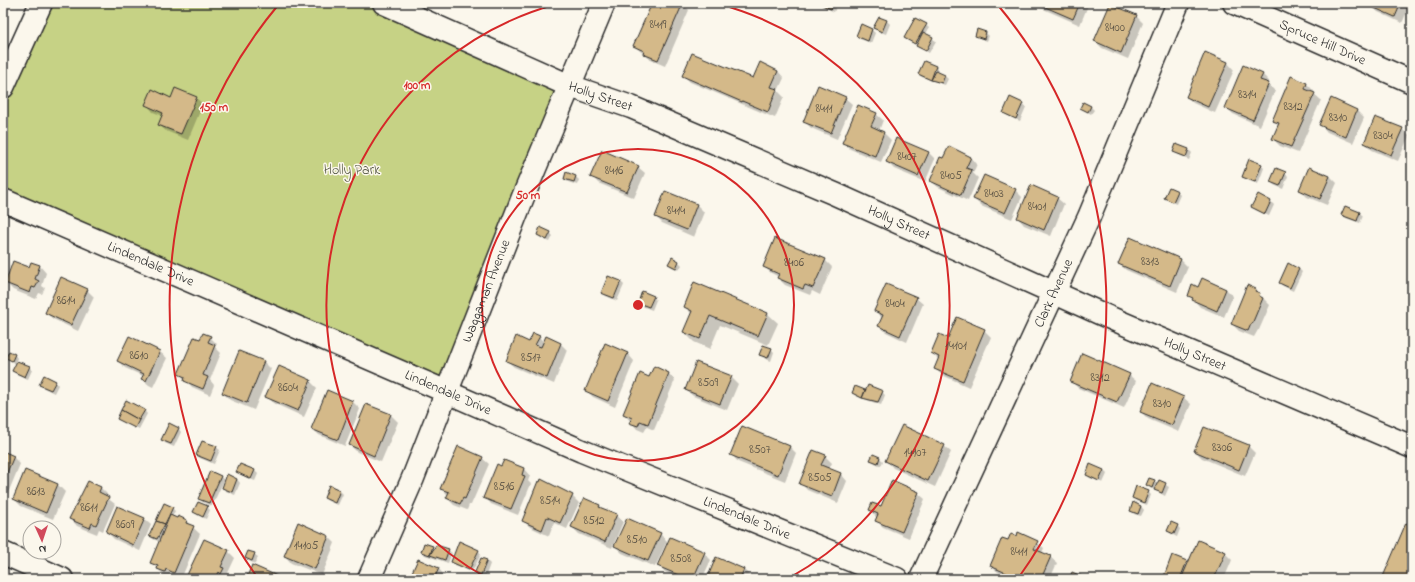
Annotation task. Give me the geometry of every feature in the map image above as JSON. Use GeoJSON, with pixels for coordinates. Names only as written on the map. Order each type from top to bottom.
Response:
{"type":"FeatureCollection","features":[{"type":"Feature","properties":{"kind":"street"},"geometry":{"type":"LineString","coordinates":[[3,87],[41,3]]}},
{"type":"Feature","properties":{"kind":"street","name":"Holly Street"},"geometry":{"type":"LineString","coordinates":[[384,3],[570,86],[631,107],[828,191],[1055,293],[1412,447]]}},
{"type":"Feature","properties":{"kind":"street","name":"Waggaman Avenue"},"geometry":{"type":"LineString","coordinates":[[369,579],[410,485],[491,276],[604,3]]}},
{"type":"Feature","properties":{"kind":"street","name":"Clark Avenue"},"geometry":{"type":"LineString","coordinates":[[921,579],[1015,374],[1055,293],[1095,203],[1178,3]]}},
{"type":"Feature","properties":{"kind":"street","name":"Spruce Hill Drive"},"geometry":{"type":"LineString","coordinates":[[1234,3],[1412,82]]}},
{"type":"Feature","properties":{"kind":"street","name":"Lindendale Drive"},"geometry":{"type":"LineString","coordinates":[[3,200],[582,451],[897,579]]}},
{"type":"Feature","properties":{"kind":"street"},"geometry":{"type":"LineString","coordinates":[[3,553],[62,579]]}},
{"type":"Feature","properties":{"kind":"green space","name":"Holly Park"},"geometry":{"type":"Polygon","coordinates":[[[41,3],[384,3],[570,86],[447,392],[3,200],[3,87],[41,3]]]}},
{"type":"Feature","properties":{"kind":"building"},"geometry":{"type":"Polygon","coordinates":[[[652,3],[683,3],[658,60],[643,54],[644,51],[633,46],[652,3]]]}},
{"type":"Feature","properties":{"kind":"building"},"geometry":{"type":"Polygon","coordinates":[[[823,3],[834,3],[831,9],[822,5],[823,3]]]}},
{"type":"Feature","properties":{"kind":"building"},"geometry":{"type":"Polygon","coordinates":[[[1036,3],[1080,3],[1073,19],[1036,3]]]}},
{"type":"Feature","properties":{"kind":"building"},"geometry":{"type":"Polygon","coordinates":[[[1371,3],[1401,3],[1395,17],[1370,6],[1371,3]]]}},
{"type":"Feature","properties":{"kind":"building"},"geometry":{"type":"Polygon","coordinates":[[[1110,4],[1137,15],[1121,53],[1094,41],[1110,4]]]}},
{"type":"Feature","properties":{"kind":"building"},"geometry":{"type":"Polygon","coordinates":[[[879,17],[887,20],[882,32],[873,28],[879,17]]]}},
{"type":"Feature","properties":{"kind":"building"},"geometry":{"type":"Polygon","coordinates":[[[915,18],[927,24],[915,44],[904,38],[915,18]]]}},
{"type":"Feature","properties":{"kind":"building"},"geometry":{"type":"Polygon","coordinates":[[[861,24],[872,29],[868,41],[856,36],[861,24]]]}},
{"type":"Feature","properties":{"kind":"building"},"geometry":{"type":"Polygon","coordinates":[[[977,29],[986,32],[984,39],[975,36],[977,29]]]}},
{"type":"Feature","properties":{"kind":"building"},"geometry":{"type":"Polygon","coordinates":[[[923,32],[933,37],[926,51],[916,46],[923,32]]]}},
{"type":"Feature","properties":{"kind":"building"},"geometry":{"type":"Polygon","coordinates":[[[1205,52],[1228,62],[1208,107],[1186,97],[1205,52]]]}},
{"type":"Feature","properties":{"kind":"building"},"geometry":{"type":"Polygon","coordinates":[[[692,53],[753,78],[760,62],[778,71],[771,87],[777,89],[768,112],[682,76],[692,53]]]}},
{"type":"Feature","properties":{"kind":"building"},"geometry":{"type":"Polygon","coordinates":[[[924,61],[936,66],[931,80],[918,74],[924,61]]]}},
{"type":"Feature","properties":{"kind":"building"},"geometry":{"type":"Polygon","coordinates":[[[1243,65],[1263,74],[1260,80],[1269,83],[1253,120],[1225,108],[1243,65]]]}},
{"type":"Feature","properties":{"kind":"building"},"geometry":{"type":"Polygon","coordinates":[[[936,71],[945,75],[942,83],[931,80],[936,71]]]}},
{"type":"Feature","properties":{"kind":"building"},"geometry":{"type":"Polygon","coordinates":[[[1291,76],[1307,83],[1305,89],[1315,93],[1291,147],[1272,139],[1279,123],[1272,121],[1291,76]]]}},
{"type":"Feature","properties":{"kind":"building"},"geometry":{"type":"Polygon","coordinates":[[[818,85],[846,97],[831,133],[803,122],[818,85]]]}},
{"type":"Feature","properties":{"kind":"building"},"geometry":{"type":"Polygon","coordinates":[[[175,88],[197,97],[181,134],[158,125],[163,113],[145,105],[152,89],[171,98],[175,88]]]}},
{"type":"Feature","properties":{"kind":"building"},"geometry":{"type":"Polygon","coordinates":[[[1010,97],[1023,103],[1016,119],[1003,113],[1010,97]]]}},
{"type":"Feature","properties":{"kind":"building"},"geometry":{"type":"Polygon","coordinates":[[[1331,98],[1357,110],[1346,137],[1319,125],[1331,98]]]}},
{"type":"Feature","properties":{"kind":"building"},"geometry":{"type":"Polygon","coordinates":[[[1083,102],[1091,106],[1088,112],[1080,108],[1083,102]]]}},
{"type":"Feature","properties":{"kind":"building"},"geometry":{"type":"Polygon","coordinates":[[[858,105],[877,113],[871,126],[884,132],[875,156],[842,143],[858,105]]]}},
{"type":"Feature","properties":{"kind":"building"},"geometry":{"type":"Polygon","coordinates":[[[1375,117],[1403,128],[1391,155],[1364,143],[1375,117]]]}},
{"type":"Feature","properties":{"kind":"building"},"geometry":{"type":"Polygon","coordinates":[[[896,138],[929,152],[918,176],[886,162],[896,138]]]}},
{"type":"Feature","properties":{"kind":"building"},"geometry":{"type":"Polygon","coordinates":[[[1176,144],[1189,149],[1186,157],[1173,152],[1176,144]]]}},
{"type":"Feature","properties":{"kind":"building"},"geometry":{"type":"Polygon","coordinates":[[[949,146],[971,157],[966,168],[972,170],[961,195],[930,181],[940,157],[943,158],[949,146]]]}},
{"type":"Feature","properties":{"kind":"building"},"geometry":{"type":"Polygon","coordinates":[[[602,150],[639,166],[627,192],[590,177],[602,150]]]}},
{"type":"Feature","properties":{"kind":"building"},"geometry":{"type":"Polygon","coordinates":[[[1249,159],[1262,164],[1255,182],[1242,177],[1249,159]]]}},
{"type":"Feature","properties":{"kind":"building"},"geometry":{"type":"Polygon","coordinates":[[[1309,167],[1330,176],[1320,199],[1299,190],[1309,167]]]}},
{"type":"Feature","properties":{"kind":"building"},"geometry":{"type":"Polygon","coordinates":[[[1276,168],[1286,172],[1280,186],[1270,182],[1276,168]]]}},
{"type":"Feature","properties":{"kind":"building"},"geometry":{"type":"Polygon","coordinates":[[[566,172],[576,176],[574,182],[564,179],[566,172]]]}},
{"type":"Feature","properties":{"kind":"building"},"geometry":{"type":"Polygon","coordinates":[[[984,175],[1016,189],[1005,213],[973,199],[984,175]]]}},
{"type":"Feature","properties":{"kind":"building"},"geometry":{"type":"Polygon","coordinates":[[[1031,185],[1058,197],[1044,230],[1017,218],[1031,185]]]}},
{"type":"Feature","properties":{"kind":"building"},"geometry":{"type":"Polygon","coordinates":[[[1169,187],[1178,191],[1173,202],[1164,198],[1169,187]]]}},
{"type":"Feature","properties":{"kind":"building"},"geometry":{"type":"Polygon","coordinates":[[[665,191],[697,204],[687,230],[655,217],[665,191]]]}},
{"type":"Feature","properties":{"kind":"building"},"geometry":{"type":"Polygon","coordinates":[[[1258,194],[1271,201],[1265,214],[1251,207],[1258,194]]]}},
{"type":"Feature","properties":{"kind":"building"},"geometry":{"type":"Polygon","coordinates":[[[1345,206],[1360,212],[1357,221],[1341,215],[1345,206]]]}},
{"type":"Feature","properties":{"kind":"building"},"geometry":{"type":"Polygon","coordinates":[[[540,227],[551,232],[547,240],[537,235],[540,227]]]}},
{"type":"Feature","properties":{"kind":"building"},"geometry":{"type":"Polygon","coordinates":[[[1130,237],[1181,259],[1170,286],[1118,264],[1130,237]]]}},
{"type":"Feature","properties":{"kind":"building"},"geometry":{"type":"Polygon","coordinates":[[[775,238],[826,259],[813,288],[805,285],[803,289],[777,278],[779,274],[763,267],[775,238]]]}},
{"type":"Feature","properties":{"kind":"building"},"geometry":{"type":"Polygon","coordinates":[[[672,257],[679,261],[676,268],[668,264],[672,257]]]}},
{"type":"Feature","properties":{"kind":"building"},"geometry":{"type":"Polygon","coordinates":[[[13,261],[29,267],[31,262],[40,265],[35,279],[39,281],[35,288],[32,287],[30,293],[5,283],[13,261]]]}},
{"type":"Feature","properties":{"kind":"building"},"geometry":{"type":"Polygon","coordinates":[[[1288,263],[1299,269],[1290,288],[1279,283],[1288,263]]]}},
{"type":"Feature","properties":{"kind":"building"},"geometry":{"type":"Polygon","coordinates":[[[608,276],[621,281],[614,298],[601,293],[608,276]]]}},
{"type":"Feature","properties":{"kind":"building"},"geometry":{"type":"Polygon","coordinates":[[[61,277],[88,289],[71,325],[45,313],[61,277]]]}},
{"type":"Feature","properties":{"kind":"building"},"geometry":{"type":"Polygon","coordinates":[[[1202,278],[1226,289],[1217,311],[1192,300],[1193,298],[1188,296],[1192,284],[1198,287],[1202,278]]]}},
{"type":"Feature","properties":{"kind":"building"},"geometry":{"type":"Polygon","coordinates":[[[694,282],[768,313],[758,336],[710,316],[700,339],[683,332],[692,311],[684,307],[694,282]]]}},
{"type":"Feature","properties":{"kind":"building"},"geometry":{"type":"Polygon","coordinates":[[[886,284],[917,297],[900,336],[878,326],[883,315],[874,311],[886,284]]]}},
{"type":"Feature","properties":{"kind":"building"},"geometry":{"type":"Polygon","coordinates":[[[1247,285],[1256,289],[1255,291],[1260,293],[1259,296],[1263,298],[1248,331],[1231,324],[1247,285]]]}},
{"type":"Feature","properties":{"kind":"building"},"geometry":{"type":"Polygon","coordinates":[[[642,291],[654,296],[649,307],[638,303],[642,291]]]}},
{"type":"Feature","properties":{"kind":"building"},"geometry":{"type":"Polygon","coordinates":[[[957,317],[985,329],[963,381],[934,369],[939,357],[931,353],[939,334],[948,338],[957,317]]]}},
{"type":"Feature","properties":{"kind":"building"},"geometry":{"type":"Polygon","coordinates":[[[203,333],[211,336],[208,342],[215,345],[203,375],[208,377],[203,389],[184,381],[185,377],[178,374],[194,337],[200,339],[203,333]]]}},
{"type":"Feature","properties":{"kind":"building"},"geometry":{"type":"Polygon","coordinates":[[[533,333],[540,336],[535,345],[541,347],[546,336],[561,343],[547,378],[506,361],[516,336],[529,342],[533,333]]]}},
{"type":"Feature","properties":{"kind":"building"},"geometry":{"type":"Polygon","coordinates":[[[129,336],[160,351],[146,381],[141,379],[144,374],[117,361],[129,336]]]}},
{"type":"Feature","properties":{"kind":"building"},"geometry":{"type":"Polygon","coordinates":[[[605,343],[628,353],[608,401],[585,391],[605,343]]]}},
{"type":"Feature","properties":{"kind":"building"},"geometry":{"type":"Polygon","coordinates":[[[763,345],[772,348],[768,358],[759,355],[763,345]]]}},
{"type":"Feature","properties":{"kind":"building"},"geometry":{"type":"Polygon","coordinates":[[[9,351],[15,354],[12,361],[6,358],[9,351]]]}},
{"type":"Feature","properties":{"kind":"building"},"geometry":{"type":"Polygon","coordinates":[[[239,351],[264,361],[247,403],[222,393],[239,351]]]}},
{"type":"Feature","properties":{"kind":"building"},"geometry":{"type":"Polygon","coordinates":[[[1082,353],[1130,374],[1117,402],[1070,382],[1082,353]]]}},
{"type":"Feature","properties":{"kind":"building"},"geometry":{"type":"Polygon","coordinates":[[[17,361],[30,366],[25,377],[12,371],[17,361]]]}},
{"type":"Feature","properties":{"kind":"building"},"geometry":{"type":"Polygon","coordinates":[[[696,362],[732,376],[720,404],[685,390],[696,362]]]}},
{"type":"Feature","properties":{"kind":"building"},"geometry":{"type":"Polygon","coordinates":[[[279,366],[311,380],[298,411],[265,397],[279,366]]]}},
{"type":"Feature","properties":{"kind":"building"},"geometry":{"type":"Polygon","coordinates":[[[654,366],[669,373],[648,424],[640,421],[638,426],[629,423],[632,418],[623,414],[640,373],[649,377],[654,366]]]}},
{"type":"Feature","properties":{"kind":"building"},"geometry":{"type":"Polygon","coordinates":[[[44,375],[56,381],[51,390],[39,385],[44,375]]]}},
{"type":"Feature","properties":{"kind":"building"},"geometry":{"type":"Polygon","coordinates":[[[1152,383],[1184,397],[1172,425],[1140,412],[1152,383]]]}},
{"type":"Feature","properties":{"kind":"building"},"geometry":{"type":"Polygon","coordinates":[[[868,385],[883,391],[878,402],[862,398],[868,385]]]}},
{"type":"Feature","properties":{"kind":"building"},"geometry":{"type":"Polygon","coordinates":[[[855,386],[865,390],[862,398],[852,393],[855,386]]]}},
{"type":"Feature","properties":{"kind":"building"},"geometry":{"type":"Polygon","coordinates":[[[327,390],[353,401],[338,440],[311,429],[327,390]]]}},
{"type":"Feature","properties":{"kind":"building"},"geometry":{"type":"Polygon","coordinates":[[[126,400],[145,410],[139,420],[121,410],[126,400]]]}},
{"type":"Feature","properties":{"kind":"building"},"geometry":{"type":"Polygon","coordinates":[[[366,404],[391,414],[374,456],[349,445],[366,404]]]}},
{"type":"Feature","properties":{"kind":"building"},"geometry":{"type":"Polygon","coordinates":[[[121,410],[139,420],[135,428],[117,419],[121,410]]]}},
{"type":"Feature","properties":{"kind":"building"},"geometry":{"type":"Polygon","coordinates":[[[169,423],[179,428],[171,444],[161,440],[169,423]]]}},
{"type":"Feature","properties":{"kind":"building"},"geometry":{"type":"Polygon","coordinates":[[[902,425],[945,445],[928,481],[885,461],[902,425]]]}},
{"type":"Feature","properties":{"kind":"building"},"geometry":{"type":"Polygon","coordinates":[[[742,426],[790,446],[778,475],[730,455],[742,426]]]}},
{"type":"Feature","properties":{"kind":"building"},"geometry":{"type":"Polygon","coordinates":[[[1204,427],[1249,445],[1239,470],[1194,451],[1204,427]]]}},
{"type":"Feature","properties":{"kind":"building"},"geometry":{"type":"Polygon","coordinates":[[[202,441],[217,446],[211,461],[196,455],[202,441]]]}},
{"type":"Feature","properties":{"kind":"building"},"geometry":{"type":"Polygon","coordinates":[[[458,446],[483,457],[465,499],[463,498],[460,504],[446,498],[449,492],[440,489],[458,446]]]}},
{"type":"Feature","properties":{"kind":"building"},"geometry":{"type":"Polygon","coordinates":[[[813,450],[826,455],[821,465],[841,473],[832,497],[799,484],[813,450]]]}},
{"type":"Feature","properties":{"kind":"building"},"geometry":{"type":"Polygon","coordinates":[[[3,451],[14,456],[3,482],[3,451]]]}},
{"type":"Feature","properties":{"kind":"building"},"geometry":{"type":"Polygon","coordinates":[[[873,454],[880,457],[878,463],[870,460],[873,454]]]}},
{"type":"Feature","properties":{"kind":"building"},"geometry":{"type":"Polygon","coordinates":[[[504,460],[524,468],[522,475],[525,476],[511,509],[483,498],[497,464],[501,466],[504,460]]]}},
{"type":"Feature","properties":{"kind":"building"},"geometry":{"type":"Polygon","coordinates":[[[240,464],[255,470],[251,479],[236,472],[240,464]]]}},
{"type":"Feature","properties":{"kind":"building"},"geometry":{"type":"Polygon","coordinates":[[[1090,464],[1104,470],[1099,481],[1086,475],[1090,464]]]}},
{"type":"Feature","properties":{"kind":"building"},"geometry":{"type":"Polygon","coordinates":[[[25,470],[58,484],[46,513],[13,499],[25,470]]]}},
{"type":"Feature","properties":{"kind":"building"},"geometry":{"type":"Polygon","coordinates":[[[210,471],[221,476],[209,503],[198,499],[210,471]]]}},
{"type":"Feature","properties":{"kind":"building"},"geometry":{"type":"Polygon","coordinates":[[[227,474],[237,479],[232,492],[222,488],[227,474]]]}},
{"type":"Feature","properties":{"kind":"building"},"geometry":{"type":"Polygon","coordinates":[[[1149,478],[1155,480],[1152,488],[1146,485],[1149,478]]]}},
{"type":"Feature","properties":{"kind":"building"},"geometry":{"type":"Polygon","coordinates":[[[541,479],[573,495],[560,523],[547,517],[542,530],[522,521],[538,481],[540,482],[541,479]]]}},
{"type":"Feature","properties":{"kind":"building"},"geometry":{"type":"Polygon","coordinates":[[[892,480],[919,492],[902,532],[875,521],[878,514],[869,510],[872,503],[881,506],[892,480]]]}},
{"type":"Feature","properties":{"kind":"building"},"geometry":{"type":"Polygon","coordinates":[[[1159,480],[1166,483],[1162,493],[1154,490],[1159,480]]]}},
{"type":"Feature","properties":{"kind":"building"},"geometry":{"type":"Polygon","coordinates":[[[88,481],[101,487],[99,492],[109,497],[96,525],[92,523],[90,528],[69,519],[88,481]]]}},
{"type":"Feature","properties":{"kind":"building"},"geometry":{"type":"Polygon","coordinates":[[[329,485],[340,490],[335,503],[324,498],[329,485]]]}},
{"type":"Feature","properties":{"kind":"building"},"geometry":{"type":"Polygon","coordinates":[[[1136,486],[1149,491],[1144,503],[1132,498],[1136,486]]]}},
{"type":"Feature","properties":{"kind":"building"},"geometry":{"type":"Polygon","coordinates":[[[584,498],[600,505],[599,507],[617,514],[605,542],[571,527],[584,498]]]}},
{"type":"Feature","properties":{"kind":"building"},"geometry":{"type":"Polygon","coordinates":[[[198,502],[208,506],[203,517],[193,512],[198,502]]]}},
{"type":"Feature","properties":{"kind":"building"},"geometry":{"type":"Polygon","coordinates":[[[1133,502],[1141,506],[1138,514],[1130,511],[1133,502]]]}},
{"type":"Feature","properties":{"kind":"building"},"geometry":{"type":"Polygon","coordinates":[[[164,503],[173,507],[165,524],[156,521],[164,503]]]}},
{"type":"Feature","properties":{"kind":"building"},"geometry":{"type":"Polygon","coordinates":[[[117,506],[145,518],[133,545],[106,532],[117,506]]]}},
{"type":"Feature","properties":{"kind":"building"},"geometry":{"type":"Polygon","coordinates":[[[170,515],[177,518],[178,516],[187,520],[186,523],[194,526],[174,573],[166,569],[165,572],[157,569],[158,566],[150,563],[170,515]]]}},
{"type":"Feature","properties":{"kind":"building"},"geometry":{"type":"Polygon","coordinates":[[[627,518],[661,533],[648,561],[614,546],[627,518]]]}},
{"type":"Feature","properties":{"kind":"building"},"geometry":{"type":"Polygon","coordinates":[[[156,521],[165,524],[157,539],[149,536],[156,521]]]}},
{"type":"Feature","properties":{"kind":"building"},"geometry":{"type":"Polygon","coordinates":[[[298,522],[329,536],[315,569],[284,556],[298,522]]]}},
{"type":"Feature","properties":{"kind":"building"},"geometry":{"type":"Polygon","coordinates":[[[1171,522],[1178,525],[1174,534],[1167,531],[1171,522]]]}},
{"type":"Feature","properties":{"kind":"building"},"geometry":{"type":"Polygon","coordinates":[[[1406,523],[1412,526],[1412,579],[1382,579],[1406,523]]]}},
{"type":"Feature","properties":{"kind":"building"},"geometry":{"type":"Polygon","coordinates":[[[1018,532],[1038,541],[1034,549],[1051,556],[1041,579],[1020,579],[990,566],[1002,538],[1008,540],[1011,533],[1017,536],[1018,532]]]}},
{"type":"Feature","properties":{"kind":"building"},"geometry":{"type":"Polygon","coordinates":[[[670,537],[705,552],[693,579],[688,579],[657,566],[670,537]]]}},
{"type":"Feature","properties":{"kind":"building"},"geometry":{"type":"Polygon","coordinates":[[[204,539],[229,550],[221,567],[224,568],[221,574],[219,572],[215,579],[195,579],[187,575],[204,539]]]}},
{"type":"Feature","properties":{"kind":"building"},"geometry":{"type":"Polygon","coordinates":[[[1198,540],[1226,552],[1214,579],[1186,579],[1182,577],[1198,540]]]}},
{"type":"Feature","properties":{"kind":"building"},"geometry":{"type":"Polygon","coordinates":[[[459,541],[479,550],[469,570],[451,562],[459,541]]]}},
{"type":"Feature","properties":{"kind":"building"},"geometry":{"type":"Polygon","coordinates":[[[424,543],[433,546],[430,555],[421,552],[424,543]]]}},
{"type":"Feature","properties":{"kind":"building"},"geometry":{"type":"Polygon","coordinates":[[[436,545],[449,549],[445,560],[430,555],[436,545]]]}},
{"type":"Feature","properties":{"kind":"building"},"geometry":{"type":"Polygon","coordinates":[[[248,551],[255,553],[252,561],[245,558],[248,551]]]}},
{"type":"Feature","properties":{"kind":"building"},"geometry":{"type":"Polygon","coordinates":[[[1172,555],[1187,561],[1180,579],[1163,579],[1172,555]]]}},
{"type":"Feature","properties":{"kind":"building"},"geometry":{"type":"Polygon","coordinates":[[[716,557],[744,569],[740,579],[707,579],[716,557]]]}},
{"type":"Feature","properties":{"kind":"building"},"geometry":{"type":"Polygon","coordinates":[[[481,558],[487,560],[481,575],[475,572],[481,558]]]}},
{"type":"Feature","properties":{"kind":"building"},"geometry":{"type":"Polygon","coordinates":[[[418,559],[439,568],[434,579],[409,579],[418,559]]]}},
{"type":"Feature","properties":{"kind":"building"},"geometry":{"type":"Polygon","coordinates":[[[252,565],[284,579],[246,579],[252,565]]]}},
{"type":"Feature","properties":{"kind":"building"},"geometry":{"type":"Polygon","coordinates":[[[1072,572],[1088,579],[1069,579],[1072,572]]]}}]}
